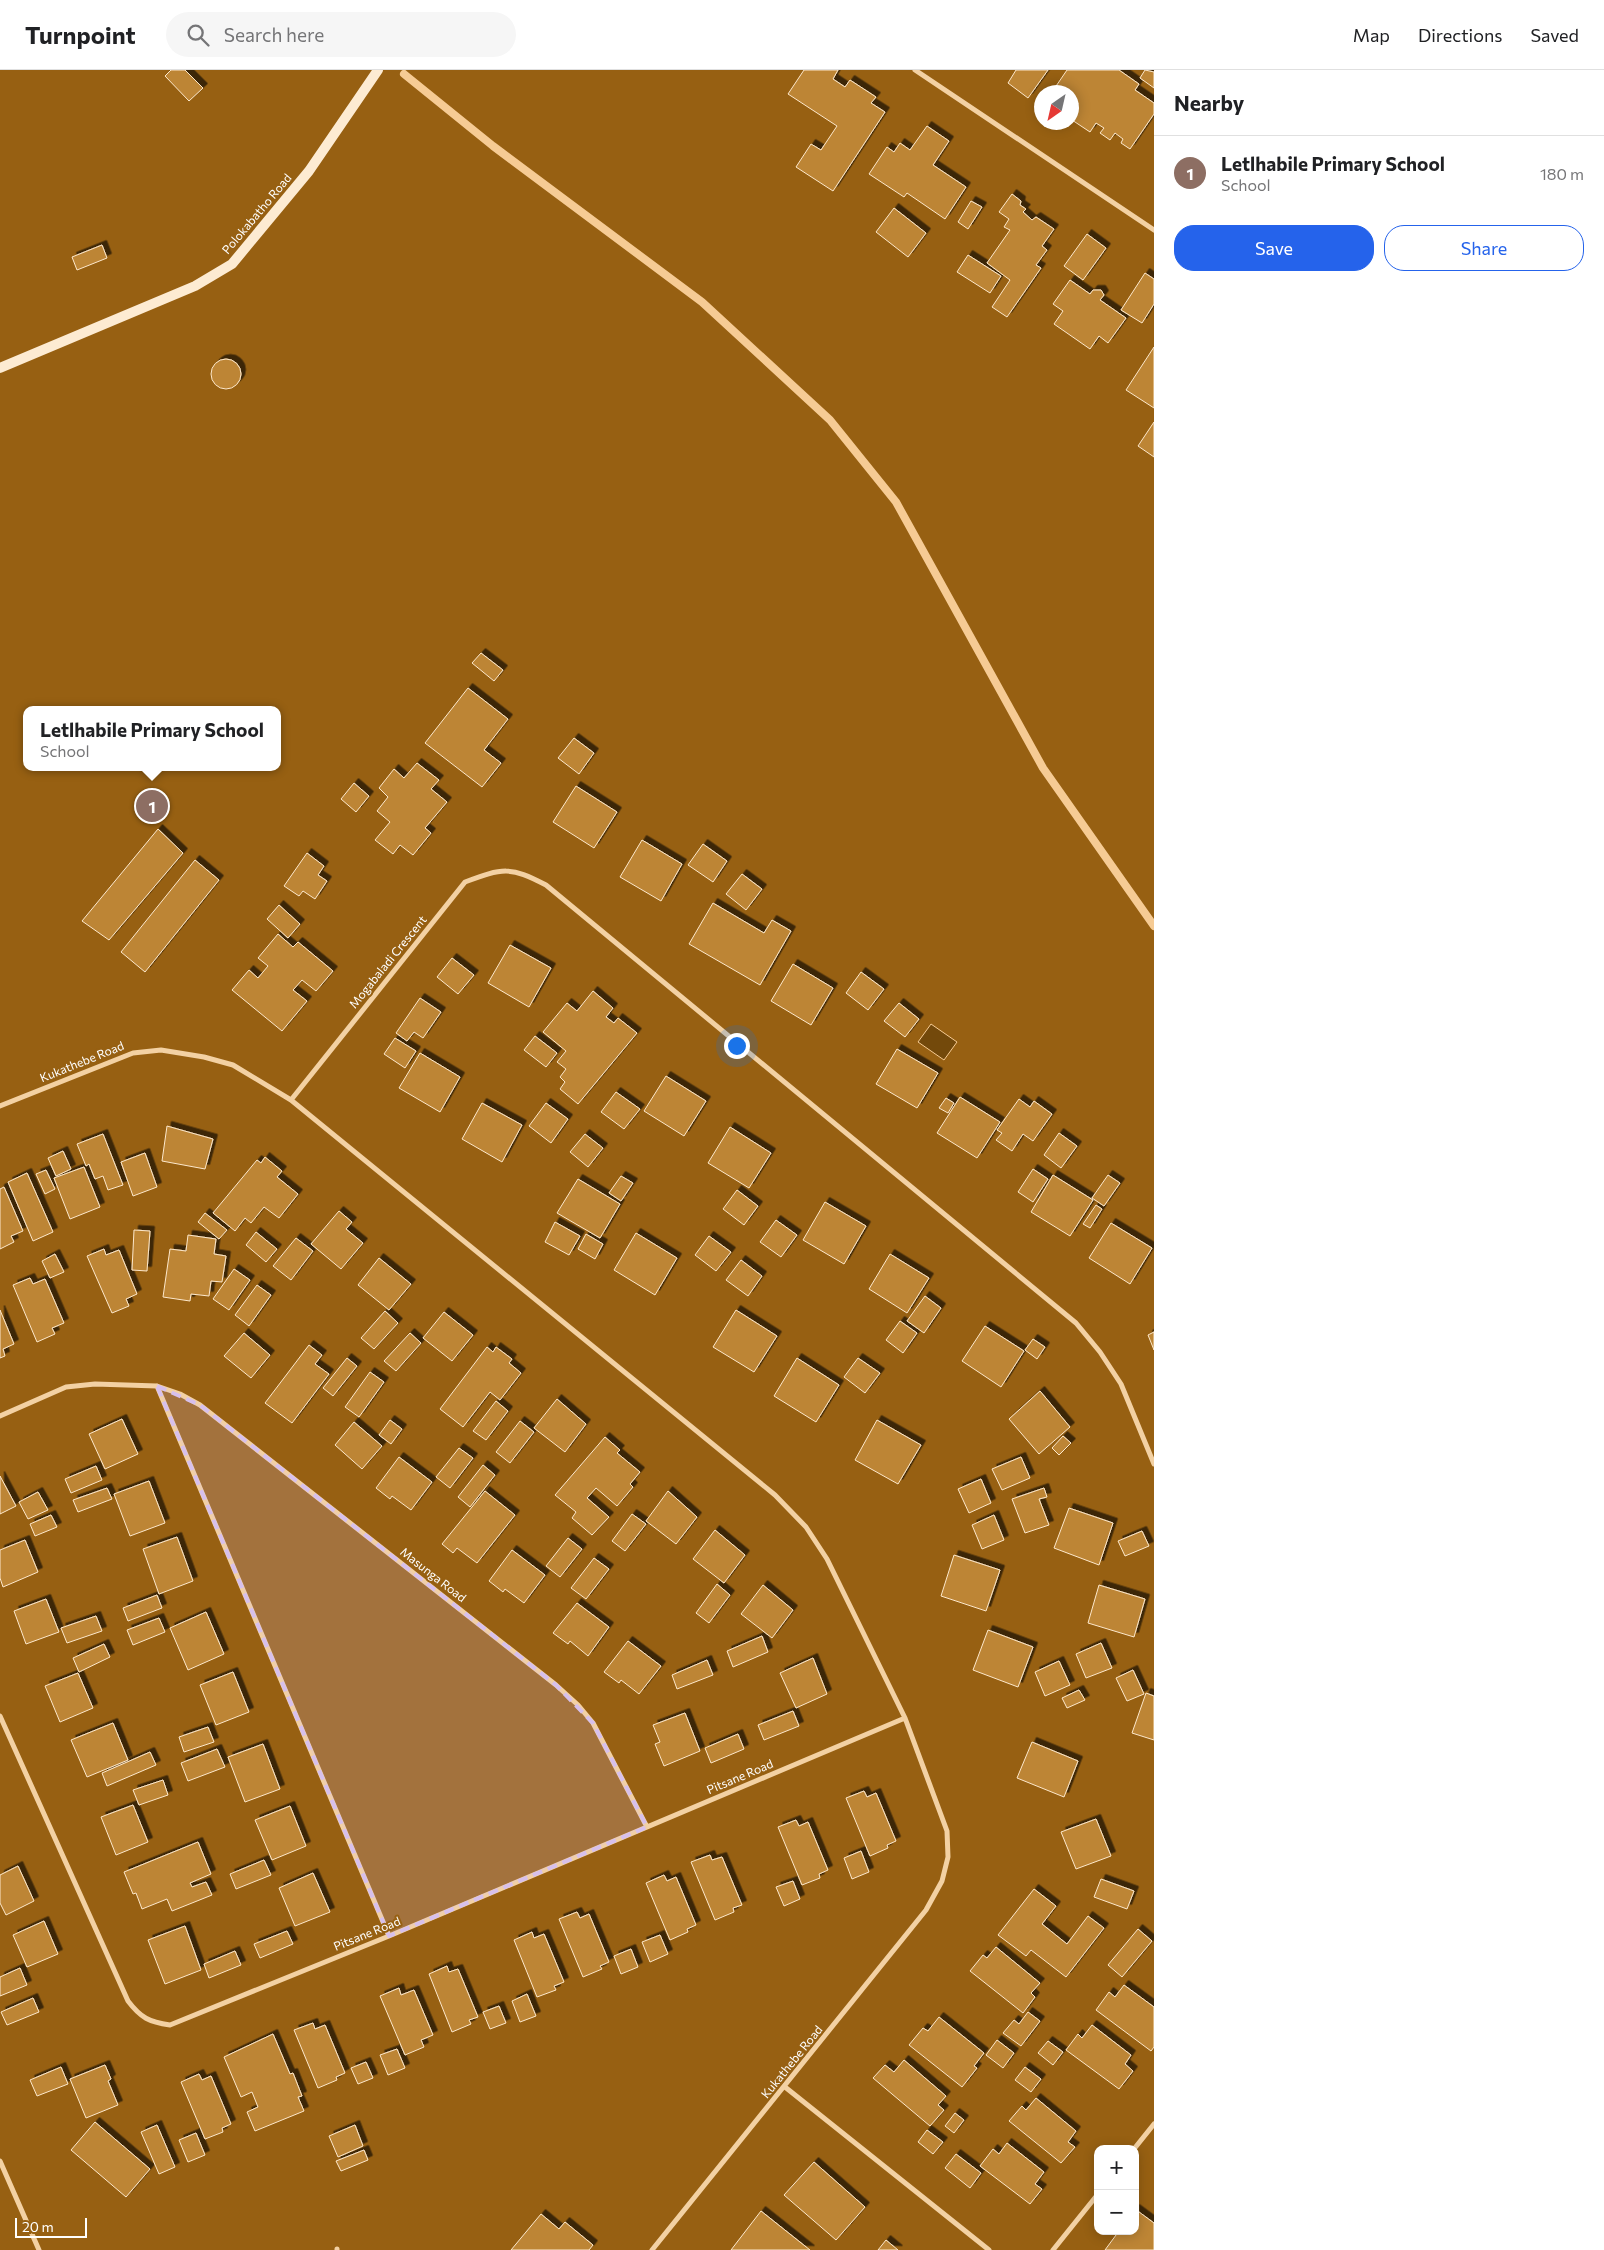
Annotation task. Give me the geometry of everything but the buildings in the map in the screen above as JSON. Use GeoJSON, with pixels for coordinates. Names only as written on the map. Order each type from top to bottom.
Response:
{"type":"FeatureCollection","features":[{"type":"Feature","properties":{"kind":"street","name":"Polokabatho Road"},"geometry":{"type":"LineString","coordinates":[[0,368],[195,286],[232,264],[309,171],[378,70]]}},
{"type":"Feature","properties":{"kind":"street"},"geometry":{"type":"LineString","coordinates":[[915,70],[1154,230]]}},
{"type":"Feature","properties":{"kind":"street","name":"Mogabaladi Crescent"},"geometry":{"type":"LineString","coordinates":[[291,1100],[465,882],[495,871],[521,872],[546,885],[1076,1323],[1100,1352],[1121,1384],[1154,1464]]}},
{"type":"Feature","properties":{"kind":"street","name":"Kukathebe Road"},"geometry":{"type":"LineString","coordinates":[[0,1106],[133,1053],[161,1050],[204,1057],[233,1065],[291,1100],[775,1495],[806,1527],[827,1559],[905,1718],[947,1831],[948,1856],[942,1882],[926,1910],[652,2250]]}},
{"type":"Feature","properties":{"kind":"street","name":"Masunga Road"},"geometry":{"type":"LineString","coordinates":[[0,1416],[66,1387],[95,1384],[157,1386],[180,1394],[200,1405],[556,1684],[578,1704],[593,1723],[647,1827]]}},
{"type":"Feature","properties":{"kind":"street"},"geometry":{"type":"LineString","coordinates":[[157,1386],[389,1936]]}},
{"type":"Feature","properties":{"kind":"street","name":"Pitsane Road"},"geometry":{"type":"LineString","coordinates":[[0,1716],[128,2001],[137,2013],[153,2023],[170,2025],[389,1936],[905,1718]]}},
{"type":"Feature","properties":{"kind":"street"},"geometry":{"type":"LineString","coordinates":[[785,2087],[989,2250]]}},
{"type":"Feature","properties":{"kind":"street"},"geometry":{"type":"LineString","coordinates":[[1137,2145],[1154,2124]]}},
{"type":"Feature","properties":{"kind":"street"},"geometry":{"type":"LineString","coordinates":[[0,2161],[38,2250]]}},
{"type":"Feature","properties":{"kind":"street"},"geometry":{"type":"LineString","coordinates":[[1053,2250],[1094,2199]]}},
{"type":"Feature","properties":{"kind":"highlighted area"},"geometry":{"type":"Polygon","coordinates":[[[157,1386],[200,1405],[556,1685],[593,1723],[647,1827],[389,1936],[157,1386]]]}},
{"type":"Feature","properties":{"kind":"shaded area"},"geometry":{"type":"Polygon","coordinates":[[[931,1024],[957,1042],[944,1060],[918,1042],[931,1024]]]}},
{"type":"Feature","properties":{"kind":"waterway"},"geometry":{"type":"LineString","coordinates":[[404,74],[493,146],[702,302],[830,420],[896,502],[1043,768],[1154,926]]}},
{"type":"Feature","properties":{"kind":"place","name":"Letlhabile Primary School"},"geometry":{"type":"Point","coordinates":[152,806]}}]}
